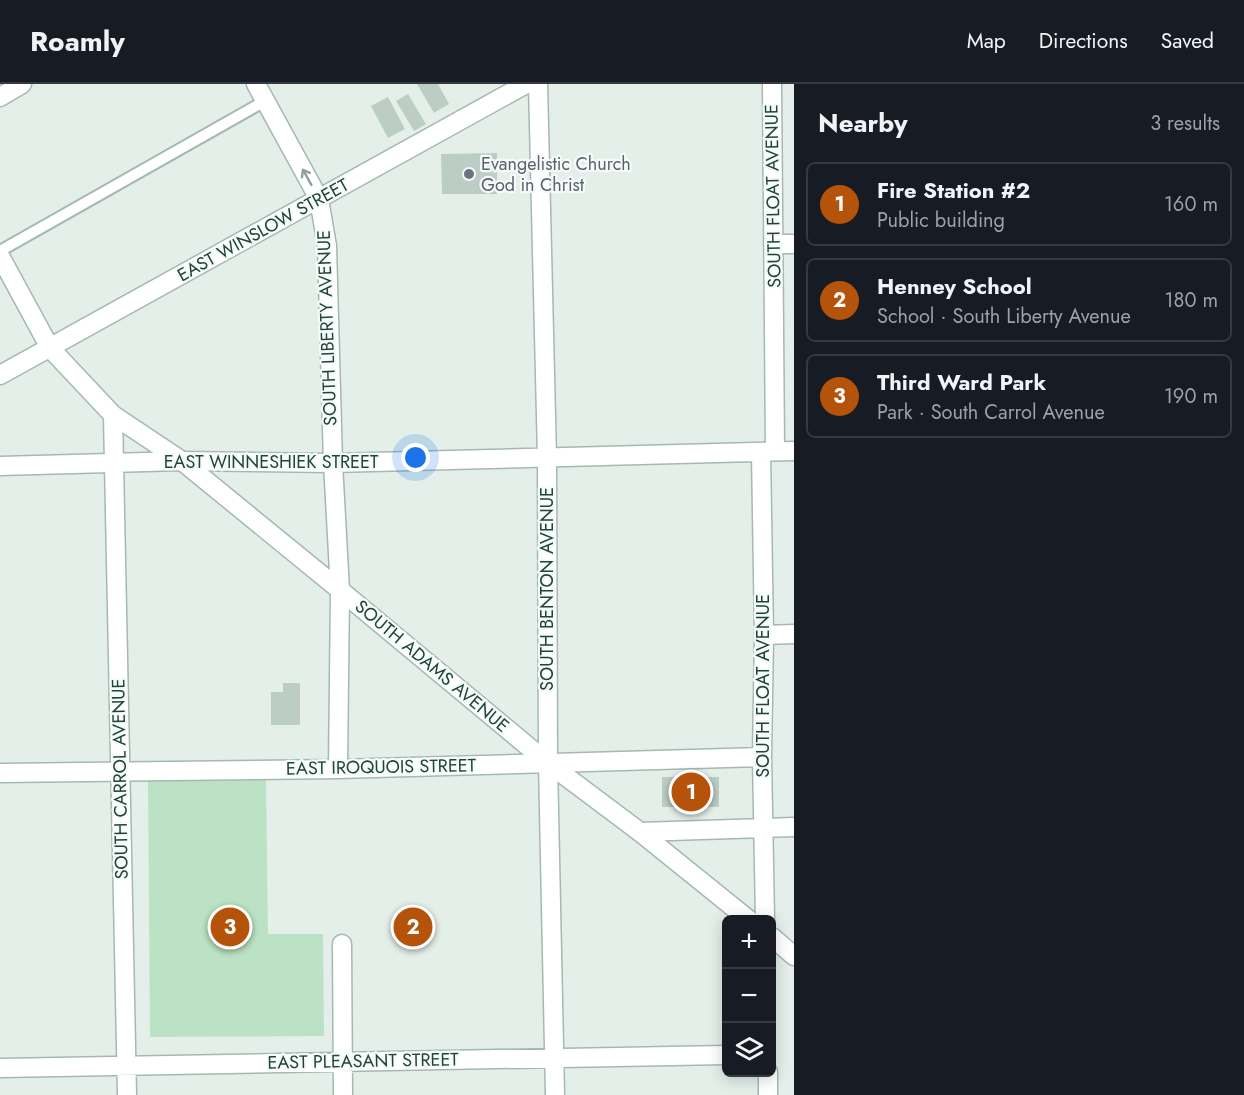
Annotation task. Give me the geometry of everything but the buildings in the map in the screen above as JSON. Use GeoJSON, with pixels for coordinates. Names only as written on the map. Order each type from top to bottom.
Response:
{"type":"FeatureCollection","features":[{"type":"Feature","properties":{"kind":"street"},"geometry":{"type":"LineString","coordinates":[[0,97],[22,84]]}},
{"type":"Feature","properties":{"kind":"street","name":"SOUTH LIBERTY AVENUE"},"geometry":{"type":"LineString","coordinates":[[256,84],[319,199],[327,246],[333,463],[340,590],[338,769]]}},
{"type":"Feature","properties":{"kind":"street","name":"EAST WINSLOW STREET"},"geometry":{"type":"LineString","coordinates":[[0,375],[526,84]]}},
{"type":"Feature","properties":{"kind":"street","name":"SOUTH BENTON AVENUE"},"geometry":{"type":"LineString","coordinates":[[538,84],[547,458],[548,764],[555,1095]]}},
{"type":"Feature","properties":{"kind":"street","name":"SOUTH FLOAT AVENUE"},"geometry":{"type":"LineString","coordinates":[[765,915],[762,757],[773,244],[772,84]]}},
{"type":"Feature","properties":{"kind":"street"},"geometry":{"type":"LineString","coordinates":[[773,244],[794,244]]}},
{"type":"Feature","properties":{"kind":"street","name":"SOUTH ADAMS AVENUE"},"geometry":{"type":"LineString","coordinates":[[0,256],[50,348],[113,415],[182,461],[548,764],[640,832],[743,915]]}},
{"type":"Feature","properties":{"kind":"street"},"geometry":{"type":"LineString","coordinates":[[113,415],[114,463]]}},
{"type":"Feature","properties":{"kind":"street","name":"EAST WINNESHIEK STREET"},"geometry":{"type":"LineString","coordinates":[[0,466],[182,461],[333,463],[794,451]]}},
{"type":"Feature","properties":{"kind":"street","name":"SOUTH CARROL AVENUE"},"geometry":{"type":"LineString","coordinates":[[114,463],[127,1095]]}},
{"type":"Feature","properties":{"kind":"street"},"geometry":{"type":"LineString","coordinates":[[764,635],[794,634]]}},
{"type":"Feature","properties":{"kind":"street","name":"EAST IROQUOIS STREET"},"geometry":{"type":"LineString","coordinates":[[0,773],[338,769],[762,757]]}},
{"type":"Feature","properties":{"kind":"street"},"geometry":{"type":"LineString","coordinates":[[640,832],[794,827]]}},
{"type":"Feature","properties":{"kind":"street"},"geometry":{"type":"LineString","coordinates":[[776,942],[794,956]]}},
{"type":"Feature","properties":{"kind":"street"},"geometry":{"type":"LineString","coordinates":[[342,944],[343,1095]]}},
{"type":"Feature","properties":{"kind":"street","name":"EAST PLEASANT STREET"},"geometry":{"type":"LineString","coordinates":[[0,1068],[722,1055]]}},
{"type":"Feature","properties":{"kind":"street"},"geometry":{"type":"LineString","coordinates":[[768,1077],[768,1095]]}},
{"type":"Feature","properties":{"kind":"lane"},"geometry":{"type":"LineString","coordinates":[[0,251],[265,100]]}},
{"type":"Feature","properties":{"kind":"green space"},"geometry":{"type":"Polygon","coordinates":[[[266,780],[268,934],[323,934],[324,1036],[150,1037],[148,781],[266,780]]]}},
{"type":"Feature","properties":{"kind":"place","name":"Evangelistic Church God in Christ"},"geometry":{"type":"Point","coordinates":[469,174]}},
{"type":"Feature","properties":{"kind":"place","name":"Fire Station #2"},"geometry":{"type":"Point","coordinates":[691,792]}},
{"type":"Feature","properties":{"kind":"place","name":"Third Ward Park"},"geometry":{"type":"Point","coordinates":[230,927]}},
{"type":"Feature","properties":{"kind":"place","name":"Henney School"},"geometry":{"type":"Point","coordinates":[413,927]}}]}
